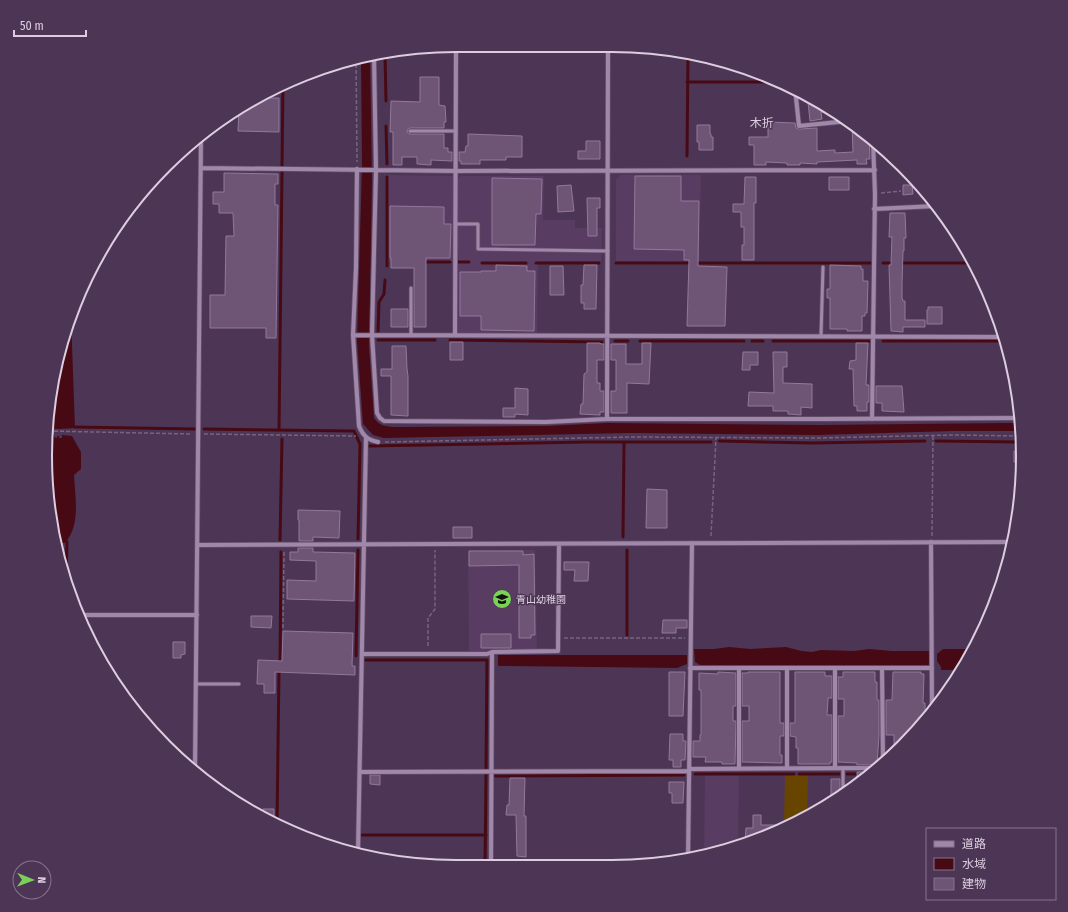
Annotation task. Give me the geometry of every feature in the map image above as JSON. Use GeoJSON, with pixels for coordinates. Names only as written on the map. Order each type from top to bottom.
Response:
{"type":"FeatureCollection","features":[{"type":"Feature","properties":{"kind":"street"},"geometry":{"type":"LineString","coordinates":[[455,335],[456,52]]}},
{"type":"Feature","properties":{"kind":"street"},"geometry":{"type":"LineString","coordinates":[[606,419],[608,336],[608,52]]}},
{"type":"Feature","properties":{"kind":"street"},"geometry":{"type":"LineString","coordinates":[[374,61],[371,335],[377,414],[384,421],[546,422],[606,419],[1014,418]]}},
{"type":"Feature","properties":{"kind":"street"},"geometry":{"type":"LineString","coordinates":[[796,97],[799,126],[839,122]]}},
{"type":"Feature","properties":{"kind":"street"},"geometry":{"type":"LineString","coordinates":[[195,764],[201,143]]}},
{"type":"Feature","properties":{"kind":"street"},"geometry":{"type":"LineString","coordinates":[[872,419],[875,194],[873,148]]}},
{"type":"Feature","properties":{"kind":"street"},"geometry":{"type":"LineString","coordinates":[[201,168],[358,170],[875,170]]}},
{"type":"Feature","properties":{"kind":"street"},"geometry":{"type":"LineString","coordinates":[[358,170],[355,335],[360,426],[362,433],[366,437],[371,441],[378,442]]}},
{"type":"Feature","properties":{"kind":"street"},"geometry":{"type":"LineString","coordinates":[[874,209],[930,206]]}},
{"type":"Feature","properties":{"kind":"street"},"geometry":{"type":"LineString","coordinates":[[355,335],[998,337]]}},
{"type":"Feature","properties":{"kind":"street"},"geometry":{"type":"LineString","coordinates":[[358,848],[366,437]]}},
{"type":"Feature","properties":{"kind":"street"},"geometry":{"type":"LineString","coordinates":[[932,542],[932,703]]}},
{"type":"Feature","properties":{"kind":"street"},"geometry":{"type":"LineString","coordinates":[[198,546],[1006,542]]}},
{"type":"Feature","properties":{"kind":"street"},"geometry":{"type":"LineString","coordinates":[[688,853],[692,543]]}},
{"type":"Feature","properties":{"kind":"street"},"geometry":{"type":"LineString","coordinates":[[362,654],[487,654],[492,652],[558,651],[559,544]]}},
{"type":"Feature","properties":{"kind":"street"},"geometry":{"type":"LineString","coordinates":[[85,615],[197,614]]}},
{"type":"Feature","properties":{"kind":"street"},"geometry":{"type":"LineString","coordinates":[[491,860],[492,652]]}},
{"type":"Feature","properties":{"kind":"street"},"geometry":{"type":"LineString","coordinates":[[690,668],[932,668]]}},
{"type":"Feature","properties":{"kind":"street"},"geometry":{"type":"LineString","coordinates":[[739,668],[739,768]]}},
{"type":"Feature","properties":{"kind":"street"},"geometry":{"type":"LineString","coordinates":[[787,668],[787,768]]}},
{"type":"Feature","properties":{"kind":"street"},"geometry":{"type":"LineString","coordinates":[[835,668],[835,768]]}},
{"type":"Feature","properties":{"kind":"street"},"geometry":{"type":"LineString","coordinates":[[882,668],[883,756]]}},
{"type":"Feature","properties":{"kind":"street"},"geometry":{"type":"LineString","coordinates":[[360,772],[869,768]]}},
{"type":"Feature","properties":{"kind":"lane"},"geometry":{"type":"LineString","coordinates":[[410,131],[456,131]]}},
{"type":"Feature","properties":{"kind":"lane"},"geometry":{"type":"LineString","coordinates":[[456,224],[478,224],[478,249],[608,251]]}},
{"type":"Feature","properties":{"kind":"lane"},"geometry":{"type":"LineString","coordinates":[[821,336],[823,267]]}},
{"type":"Feature","properties":{"kind":"lane"},"geometry":{"type":"LineString","coordinates":[[411,288],[411,335]]}},
{"type":"Feature","properties":{"kind":"lane"},"geometry":{"type":"LineString","coordinates":[[196,684],[239,684]]}},
{"type":"Feature","properties":{"kind":"lane"},"geometry":{"type":"LineString","coordinates":[[843,768],[843,787]]}},
{"type":"Feature","properties":{"kind":"path"},"geometry":{"type":"LineString","coordinates":[[356,65],[358,170]]}},
{"type":"Feature","properties":{"kind":"path"},"geometry":{"type":"LineString","coordinates":[[875,194],[901,191]]}},
{"type":"Feature","properties":{"kind":"path"},"geometry":{"type":"LineString","coordinates":[[53,431],[355,436]]}},
{"type":"Feature","properties":{"kind":"path"},"geometry":{"type":"LineString","coordinates":[[932,436],[932,542]]}},
{"type":"Feature","properties":{"kind":"path"},"geometry":{"type":"LineString","coordinates":[[378,442],[632,437],[818,438],[1015,436]]}},
{"type":"Feature","properties":{"kind":"path"},"geometry":{"type":"LineString","coordinates":[[711,543],[716,438]]}},
{"type":"Feature","properties":{"kind":"path"},"geometry":{"type":"LineString","coordinates":[[428,654],[428,618],[435,609],[435,544]]}},
{"type":"Feature","properties":{"kind":"path"},"geometry":{"type":"LineString","coordinates":[[283,628],[284,545]]}},
{"type":"Feature","properties":{"kind":"path"},"geometry":{"type":"LineString","coordinates":[[558,638],[691,638]]}},
{"type":"Feature","properties":{"kind":"shaded area"},"geometry":{"type":"Polygon","coordinates":[[[388,175],[453,176],[453,261],[388,261],[388,175]]]}},
{"type":"Feature","properties":{"kind":"shaded area"},"geometry":{"type":"Polygon","coordinates":[[[620,175],[701,175],[699,262],[616,261],[616,180],[620,175]]]}},
{"type":"Feature","properties":{"kind":"shaded area"},"geometry":{"type":"Polygon","coordinates":[[[461,176],[544,176],[543,220],[575,220],[575,228],[602,228],[601,261],[538,261],[537,334],[459,334],[457,331],[458,179],[461,176]]]}},
{"type":"Feature","properties":{"kind":"shaded area","name":"青山幼稚園"},"geometry":{"type":"Polygon","coordinates":[[[468,550],[535,550],[537,649],[490,649],[486,651],[469,651],[468,550]]]}},
{"type":"Feature","properties":{"kind":"shaded area"},"geometry":{"type":"Polygon","coordinates":[[[705,775],[739,775],[738,840],[704,849],[705,775]]]}},
{"type":"Feature","properties":{"kind":"shaded area"},"geometry":{"type":"Polygon","coordinates":[[[785,775],[808,775],[807,810],[784,821],[785,775]]]}},
{"type":"Feature","properties":{"kind":"water"},"geometry":{"type":"Polygon","coordinates":[[[370,62],[372,181],[369,347],[374,418],[380,424],[394,427],[546,426],[607,423],[819,425],[1014,423],[1015,431],[953,431],[818,435],[631,433],[384,438],[373,435],[363,424],[357,341],[362,166],[361,64],[370,62]]]}},
{"type":"Feature","properties":{"kind":"water"},"geometry":{"type":"Polygon","coordinates":[[[72,331],[75,428],[53,428],[55,403],[72,331]]]}},
{"type":"Feature","properties":{"kind":"water"},"geometry":{"type":"Polygon","coordinates":[[[53,435],[57,438],[57,436],[59,436],[59,438],[62,438],[62,435],[72,436],[81,452],[81,469],[74,475],[76,501],[75,519],[70,536],[65,543],[62,543],[55,509],[52,456],[53,435]]]}},
{"type":"Feature","properties":{"kind":"water"},"geometry":{"type":"Polygon","coordinates":[[[729,647],[750,649],[786,647],[812,652],[821,650],[854,651],[869,649],[892,651],[930,651],[930,664],[700,665],[695,662],[694,649],[729,647]]]}},
{"type":"Feature","properties":{"kind":"water"},"geometry":{"type":"Polygon","coordinates":[[[943,649],[967,649],[954,670],[941,670],[941,667],[937,661],[937,654],[943,649]]]}},
{"type":"Feature","properties":{"kind":"water"},"geometry":{"type":"Polygon","coordinates":[[[498,655],[687,655],[687,664],[677,668],[499,666],[498,655]]]}},
{"type":"Feature","properties":{"kind":"building"},"geometry":{"type":"Polygon","coordinates":[[[420,77],[439,77],[439,105],[445,106],[446,122],[444,122],[444,128],[410,128],[407,132],[410,134],[444,134],[444,148],[448,148],[448,152],[452,152],[452,161],[431,160],[431,165],[417,164],[417,157],[402,157],[402,165],[393,165],[393,132],[390,132],[391,101],[420,102],[420,77]]]}},
{"type":"Feature","properties":{"kind":"building"},"geometry":{"type":"Polygon","coordinates":[[[269,98],[279,98],[279,132],[238,131],[239,116],[269,98]]]}},
{"type":"Feature","properties":{"kind":"building"},"geometry":{"type":"Polygon","coordinates":[[[808,103],[823,112],[821,112],[822,119],[810,121],[808,103]]]}},
{"type":"Feature","properties":{"kind":"building"},"geometry":{"type":"Polygon","coordinates":[[[768,122],[795,123],[796,128],[799,129],[817,128],[817,151],[835,150],[835,153],[853,152],[852,131],[869,145],[870,159],[866,159],[867,164],[857,164],[857,160],[817,162],[817,164],[800,163],[800,165],[766,162],[766,165],[754,165],[754,145],[749,145],[749,137],[768,137],[768,122]]]}},
{"type":"Feature","properties":{"kind":"building"},"geometry":{"type":"Polygon","coordinates":[[[697,125],[710,125],[710,134],[711,137],[713,137],[713,150],[699,150],[699,142],[697,142],[697,125]]]}},
{"type":"Feature","properties":{"kind":"building"},"geometry":{"type":"Polygon","coordinates":[[[468,134],[522,136],[522,157],[506,157],[506,160],[480,160],[480,164],[461,164],[461,161],[459,161],[459,152],[465,152],[466,146],[468,146],[468,134]]]}},
{"type":"Feature","properties":{"kind":"building"},"geometry":{"type":"Polygon","coordinates":[[[586,141],[600,141],[600,159],[578,159],[578,151],[586,151],[586,141]]]}},
{"type":"Feature","properties":{"kind":"building"},"geometry":{"type":"Polygon","coordinates":[[[224,173],[278,174],[278,184],[275,184],[275,205],[278,205],[276,338],[266,338],[266,328],[210,328],[210,295],[225,295],[226,236],[234,236],[233,213],[219,213],[219,204],[213,204],[213,192],[224,192],[224,173]]]}},
{"type":"Feature","properties":{"kind":"building"},"geometry":{"type":"Polygon","coordinates":[[[635,176],[681,176],[681,201],[699,201],[698,266],[727,267],[725,326],[687,326],[689,260],[684,260],[684,250],[634,249],[635,176]]]}},
{"type":"Feature","properties":{"kind":"building"},"geometry":{"type":"Polygon","coordinates":[[[745,177],[756,177],[756,203],[754,203],[754,260],[742,260],[744,227],[741,227],[741,212],[733,212],[733,204],[744,204],[745,177]]]}},
{"type":"Feature","properties":{"kind":"building"},"geometry":{"type":"Polygon","coordinates":[[[829,177],[849,177],[849,190],[829,190],[829,177]]]}},
{"type":"Feature","properties":{"kind":"building"},"geometry":{"type":"Polygon","coordinates":[[[492,178],[542,179],[541,214],[536,214],[535,245],[492,245],[492,178]]]}},
{"type":"Feature","properties":{"kind":"building"},"geometry":{"type":"Polygon","coordinates":[[[571,185],[574,211],[558,212],[557,186],[571,185]]]}},
{"type":"Feature","properties":{"kind":"building"},"geometry":{"type":"Polygon","coordinates":[[[903,185],[912,185],[913,194],[903,195],[903,185]]]}},
{"type":"Feature","properties":{"kind":"building"},"geometry":{"type":"Polygon","coordinates":[[[587,198],[600,198],[600,208],[597,208],[597,236],[588,236],[587,198]]]}},
{"type":"Feature","properties":{"kind":"building"},"geometry":{"type":"Polygon","coordinates":[[[390,206],[444,207],[444,224],[451,224],[450,258],[426,258],[426,327],[414,327],[414,268],[391,268],[390,206]]]}},
{"type":"Feature","properties":{"kind":"building"},"geometry":{"type":"Polygon","coordinates":[[[890,213],[905,213],[906,238],[904,238],[903,251],[902,298],[903,301],[905,301],[905,320],[925,320],[925,327],[903,327],[903,332],[891,331],[889,265],[891,265],[892,237],[889,237],[890,213]]]}},
{"type":"Feature","properties":{"kind":"building"},"geometry":{"type":"Polygon","coordinates":[[[496,265],[527,266],[527,271],[535,271],[534,331],[481,330],[481,316],[460,316],[460,272],[496,271],[496,265]]]}},
{"type":"Feature","properties":{"kind":"building"},"geometry":{"type":"Polygon","coordinates":[[[584,265],[597,265],[596,309],[584,309],[584,303],[581,303],[581,285],[583,285],[584,265]]]}},
{"type":"Feature","properties":{"kind":"building"},"geometry":{"type":"Polygon","coordinates":[[[830,265],[861,266],[861,269],[863,269],[863,281],[868,281],[867,313],[865,313],[865,316],[862,316],[862,331],[830,329],[830,298],[827,298],[827,289],[830,289],[830,265]]]}},
{"type":"Feature","properties":{"kind":"building"},"geometry":{"type":"Polygon","coordinates":[[[550,266],[563,266],[564,295],[550,295],[550,266]]]}},
{"type":"Feature","properties":{"kind":"building"},"geometry":{"type":"Polygon","coordinates":[[[928,307],[942,307],[942,324],[927,324],[928,307]]]}},
{"type":"Feature","properties":{"kind":"building"},"geometry":{"type":"Polygon","coordinates":[[[391,309],[408,309],[408,327],[391,327],[391,309]]]}},
{"type":"Feature","properties":{"kind":"building"},"geometry":{"type":"Polygon","coordinates":[[[450,342],[463,342],[463,360],[450,360],[450,342]]]}},
{"type":"Feature","properties":{"kind":"building"},"geometry":{"type":"Polygon","coordinates":[[[587,343],[604,344],[604,360],[597,360],[597,383],[600,383],[600,391],[604,391],[604,412],[600,412],[600,415],[580,414],[581,404],[583,404],[584,374],[587,372],[587,343]]]}},
{"type":"Feature","properties":{"kind":"building"},"geometry":{"type":"Polygon","coordinates":[[[642,343],[651,343],[649,384],[627,383],[627,413],[611,413],[611,391],[616,391],[616,360],[611,360],[611,344],[626,344],[626,364],[642,364],[642,343]]]}},
{"type":"Feature","properties":{"kind":"building"},"geometry":{"type":"Polygon","coordinates":[[[856,343],[868,343],[866,385],[869,385],[869,402],[867,402],[867,411],[857,411],[857,406],[854,406],[853,369],[849,369],[850,361],[856,360],[856,343]]]}},
{"type":"Feature","properties":{"kind":"building"},"geometry":{"type":"Polygon","coordinates":[[[392,346],[406,346],[408,416],[391,415],[391,376],[381,376],[381,369],[392,369],[392,346]]]}},
{"type":"Feature","properties":{"kind":"building"},"geometry":{"type":"Polygon","coordinates":[[[743,352],[758,352],[758,365],[750,365],[750,370],[742,370],[743,352]]]}},
{"type":"Feature","properties":{"kind":"building"},"geometry":{"type":"Polygon","coordinates":[[[773,352],[787,352],[787,367],[783,367],[783,383],[812,384],[812,408],[801,407],[801,415],[788,414],[788,411],[773,411],[773,406],[748,406],[749,392],[774,393],[773,352]]]}},
{"type":"Feature","properties":{"kind":"building"},"geometry":{"type":"Polygon","coordinates":[[[876,386],[902,386],[904,412],[882,411],[882,403],[876,403],[876,386]]]}},
{"type":"Feature","properties":{"kind":"building"},"geometry":{"type":"Polygon","coordinates":[[[515,388],[528,389],[528,415],[515,414],[515,417],[503,417],[503,408],[515,408],[515,388]]]}},
{"type":"Feature","properties":{"kind":"building"},"geometry":{"type":"Polygon","coordinates":[[[1014,451],[1016,451],[1016,462],[1014,462],[1014,451]]]}},
{"type":"Feature","properties":{"kind":"building"},"geometry":{"type":"Polygon","coordinates":[[[647,489],[667,490],[667,528],[646,528],[647,489]]]}},
{"type":"Feature","properties":{"kind":"building"},"geometry":{"type":"Polygon","coordinates":[[[298,510],[340,511],[339,538],[313,537],[313,541],[299,541],[298,510]]]}},
{"type":"Feature","properties":{"kind":"building"},"geometry":{"type":"Polygon","coordinates":[[[453,527],[472,527],[472,538],[453,538],[453,527]]]}},
{"type":"Feature","properties":{"kind":"building"},"geometry":{"type":"Polygon","coordinates":[[[298,548],[313,548],[313,552],[355,553],[354,601],[287,599],[287,580],[316,581],[316,561],[290,560],[290,552],[298,552],[298,548]]]}},
{"type":"Feature","properties":{"kind":"building"},"geometry":{"type":"Polygon","coordinates":[[[469,551],[523,551],[523,555],[534,554],[535,635],[531,635],[531,638],[519,638],[519,565],[469,566],[469,551]]]}},
{"type":"Feature","properties":{"kind":"building"},"geometry":{"type":"Polygon","coordinates":[[[564,562],[589,562],[588,581],[574,581],[575,570],[564,570],[564,562]]]}},
{"type":"Feature","properties":{"kind":"building"},"geometry":{"type":"Polygon","coordinates":[[[251,616],[272,616],[271,628],[251,627],[251,616]]]}},
{"type":"Feature","properties":{"kind":"building"},"geometry":{"type":"Polygon","coordinates":[[[663,620],[687,620],[687,628],[676,628],[676,633],[662,633],[663,620]]]}},
{"type":"Feature","properties":{"kind":"building"},"geometry":{"type":"Polygon","coordinates":[[[283,631],[353,633],[352,666],[355,666],[355,675],[275,672],[275,693],[264,693],[264,684],[257,684],[258,660],[282,661],[283,631]]]}},
{"type":"Feature","properties":{"kind":"building"},"geometry":{"type":"Polygon","coordinates":[[[481,634],[511,634],[511,648],[481,648],[481,634]]]}},
{"type":"Feature","properties":{"kind":"building"},"geometry":{"type":"Polygon","coordinates":[[[173,642],[185,642],[185,654],[181,655],[181,658],[173,658],[173,642]]]}},
{"type":"Feature","properties":{"kind":"building"},"geometry":{"type":"Polygon","coordinates":[[[669,672],[685,672],[683,716],[669,716],[669,672]]]}},
{"type":"Feature","properties":{"kind":"building"},"geometry":{"type":"Polygon","coordinates":[[[718,672],[736,673],[736,706],[733,706],[733,721],[736,721],[735,764],[705,762],[706,757],[693,757],[693,741],[700,741],[701,735],[701,690],[699,690],[699,673],[718,674],[718,672]]]}},
{"type":"Feature","properties":{"kind":"building"},"geometry":{"type":"Polygon","coordinates":[[[780,672],[780,723],[784,723],[784,736],[780,736],[780,755],[782,755],[782,763],[742,762],[742,721],[749,721],[749,706],[742,706],[742,673],[780,672]]]}},
{"type":"Feature","properties":{"kind":"building"},"geometry":{"type":"Polygon","coordinates":[[[795,672],[825,672],[825,676],[832,676],[832,698],[828,698],[827,715],[832,715],[832,762],[830,762],[830,764],[798,764],[796,737],[790,736],[790,723],[795,723],[795,672]]]}},
{"type":"Feature","properties":{"kind":"building"},"geometry":{"type":"Polygon","coordinates":[[[843,672],[875,672],[875,682],[877,682],[877,700],[879,700],[879,735],[877,761],[872,765],[857,765],[857,763],[838,762],[838,716],[844,716],[844,699],[838,699],[838,677],[843,677],[843,672]]]}},
{"type":"Feature","properties":{"kind":"building"},"geometry":{"type":"Polygon","coordinates":[[[893,672],[921,672],[921,674],[924,674],[923,703],[925,703],[925,711],[894,746],[894,735],[886,735],[886,700],[892,700],[893,672]]]}},
{"type":"Feature","properties":{"kind":"building"},"geometry":{"type":"Polygon","coordinates":[[[670,734],[683,734],[683,741],[686,741],[685,760],[681,760],[681,767],[673,767],[673,760],[669,760],[670,734]]]}},
{"type":"Feature","properties":{"kind":"building"},"geometry":{"type":"Polygon","coordinates":[[[857,772],[864,772],[858,777],[857,778],[857,772]]]}},
{"type":"Feature","properties":{"kind":"building"},"geometry":{"type":"Polygon","coordinates":[[[370,775],[380,775],[380,785],[370,784],[370,775]]]}},
{"type":"Feature","properties":{"kind":"building"},"geometry":{"type":"Polygon","coordinates":[[[510,778],[525,778],[524,816],[526,816],[526,857],[517,856],[516,815],[506,815],[507,805],[509,805],[510,778]]]}},
{"type":"Feature","properties":{"kind":"building"},"geometry":{"type":"Polygon","coordinates":[[[831,779],[840,779],[840,789],[831,795],[831,779]]]}},
{"type":"Feature","properties":{"kind":"building"},"geometry":{"type":"Polygon","coordinates":[[[669,782],[684,782],[683,803],[672,803],[672,793],[669,793],[669,782]]]}},
{"type":"Feature","properties":{"kind":"building"},"geometry":{"type":"Polygon","coordinates":[[[263,809],[274,809],[274,816],[263,811],[263,809]]]}},
{"type":"Feature","properties":{"kind":"building"},"geometry":{"type":"Polygon","coordinates":[[[753,815],[761,815],[761,825],[776,825],[745,838],[746,828],[753,828],[753,815]]]}},
{"type":"Feature","properties":{"kind":"waterway"},"geometry":{"type":"LineString","coordinates":[[385,58],[386,101]]}},
{"type":"Feature","properties":{"kind":"waterway"},"geometry":{"type":"LineString","coordinates":[[687,156],[688,59]]}},
{"type":"Feature","properties":{"kind":"waterway"},"geometry":{"type":"LineString","coordinates":[[687,82],[764,82]]}},
{"type":"Feature","properties":{"kind":"waterway"},"geometry":{"type":"LineString","coordinates":[[282,166],[283,91]]}},
{"type":"Feature","properties":{"kind":"waterway"},"geometry":{"type":"LineString","coordinates":[[386,126],[387,164]]}},
{"type":"Feature","properties":{"kind":"waterway"},"geometry":{"type":"LineString","coordinates":[[279,430],[282,172]]}},
{"type":"Feature","properties":{"kind":"waterway"},"geometry":{"type":"LineString","coordinates":[[387,177],[387,266]]}},
{"type":"Feature","properties":{"kind":"waterway"},"geometry":{"type":"LineString","coordinates":[[422,262],[450,262]]}},
{"type":"Feature","properties":{"kind":"waterway"},"geometry":{"type":"LineString","coordinates":[[458,262],[469,262]]}},
{"type":"Feature","properties":{"kind":"waterway"},"geometry":{"type":"LineString","coordinates":[[482,263],[526,263]]}},
{"type":"Feature","properties":{"kind":"waterway"},"geometry":{"type":"LineString","coordinates":[[536,263],[599,263]]}},
{"type":"Feature","properties":{"kind":"waterway"},"geometry":{"type":"LineString","coordinates":[[616,263],[871,263]]}},
{"type":"Feature","properties":{"kind":"waterway"},"geometry":{"type":"LineString","coordinates":[[883,263],[895,263]]}},
{"type":"Feature","properties":{"kind":"waterway"},"geometry":{"type":"LineString","coordinates":[[900,263],[967,263]]}},
{"type":"Feature","properties":{"kind":"waterway"},"geometry":{"type":"LineString","coordinates":[[378,332],[379,302],[384,294],[385,280]]}},
{"type":"Feature","properties":{"kind":"waterway"},"geometry":{"type":"LineString","coordinates":[[378,340],[435,340]]}},
{"type":"Feature","properties":{"kind":"waterway"},"geometry":{"type":"LineString","coordinates":[[450,340],[602,342]]}},
{"type":"Feature","properties":{"kind":"waterway"},"geometry":{"type":"LineString","coordinates":[[615,341],[628,341]]}},
{"type":"Feature","properties":{"kind":"waterway"},"geometry":{"type":"LineString","coordinates":[[640,341],[744,341]]}},
{"type":"Feature","properties":{"kind":"waterway"},"geometry":{"type":"LineString","coordinates":[[752,341],[763,341]]}},
{"type":"Feature","properties":{"kind":"waterway"},"geometry":{"type":"LineString","coordinates":[[773,341],[869,341]]}},
{"type":"Feature","properties":{"kind":"waterway"},"geometry":{"type":"LineString","coordinates":[[883,341],[999,341]]}},
{"type":"Feature","properties":{"kind":"waterway"},"geometry":{"type":"LineString","coordinates":[[75,427],[195,429]]}},
{"type":"Feature","properties":{"kind":"waterway"},"geometry":{"type":"LineString","coordinates":[[204,429],[354,431],[360,444],[358,539]]}},
{"type":"Feature","properties":{"kind":"waterway"},"geometry":{"type":"LineString","coordinates":[[280,540],[282,439]]}},
{"type":"Feature","properties":{"kind":"waterway"},"geometry":{"type":"LineString","coordinates":[[719,441],[812,443],[925,441]]}},
{"type":"Feature","properties":{"kind":"waterway"},"geometry":{"type":"LineString","coordinates":[[936,441],[1015,442]]}},
{"type":"Feature","properties":{"kind":"waterway"},"geometry":{"type":"LineString","coordinates":[[368,446],[587,442],[711,442]]}},
{"type":"Feature","properties":{"kind":"waterway"},"geometry":{"type":"LineString","coordinates":[[623,537],[624,442]]}},
{"type":"Feature","properties":{"kind":"waterway"},"geometry":{"type":"LineString","coordinates":[[65,539],[67,542],[66,562]]}},
{"type":"Feature","properties":{"kind":"waterway"},"geometry":{"type":"LineString","coordinates":[[356,656],[358,550]]}},
{"type":"Feature","properties":{"kind":"waterway"},"geometry":{"type":"LineString","coordinates":[[627,550],[627,635]]}},
{"type":"Feature","properties":{"kind":"waterway"},"geometry":{"type":"LineString","coordinates":[[280,664],[281,552]]}},
{"type":"Feature","properties":{"kind":"waterway"},"geometry":{"type":"LineString","coordinates":[[365,660],[487,660],[486,770]]}},
{"type":"Feature","properties":{"kind":"waterway"},"geometry":{"type":"LineString","coordinates":[[277,818],[279,670]]}},
{"type":"Feature","properties":{"kind":"waterway"},"geometry":{"type":"LineString","coordinates":[[485,860],[486,774]]}},
{"type":"Feature","properties":{"kind":"waterway"},"geometry":{"type":"LineString","coordinates":[[695,774],[794,774]]}},
{"type":"Feature","properties":{"kind":"waterway"},"geometry":{"type":"LineString","coordinates":[[799,774],[839,774]]}},
{"type":"Feature","properties":{"kind":"waterway"},"geometry":{"type":"LineString","coordinates":[[847,774],[860,774]]}},
{"type":"Feature","properties":{"kind":"waterway"},"geometry":{"type":"LineString","coordinates":[[495,776],[684,775]]}},
{"type":"Feature","properties":{"kind":"waterway"},"geometry":{"type":"LineString","coordinates":[[361,835],[486,835]]}},
{"type":"Feature","properties":{"kind":"place","name":"青山幼稚園"},"geometry":{"type":"Point","coordinates":[502,599]}},
{"type":"Feature","properties":{"kind":"district","name":"木折"},"geometry":{"type":"Point","coordinates":[762,123]}}]}
